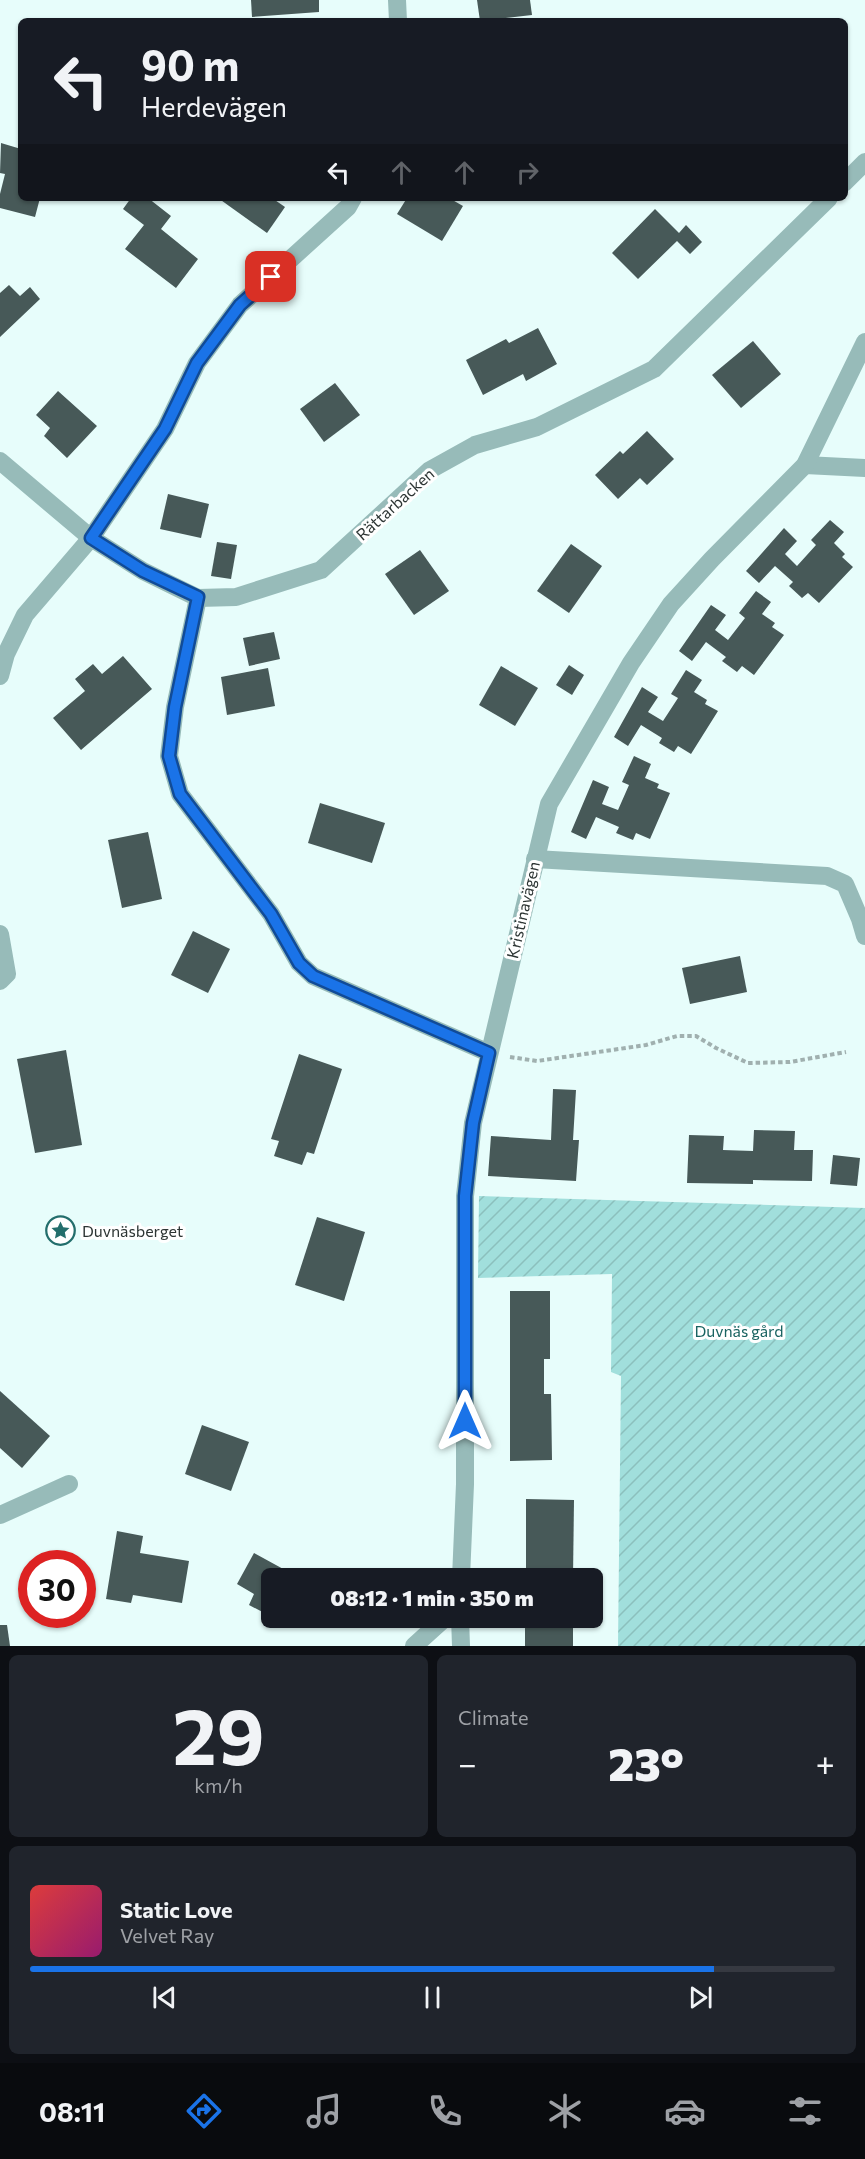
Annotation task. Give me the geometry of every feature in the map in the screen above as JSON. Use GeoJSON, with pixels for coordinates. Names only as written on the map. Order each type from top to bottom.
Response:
{"type":"FeatureCollection","features":[{"type":"Feature","properties":{"kind":"street"},"geometry":{"type":"LineString","coordinates":[[397,0],[398,18]]}},
{"type":"Feature","properties":{"kind":"street"},"geometry":{"type":"LineString","coordinates":[[848,179],[865,162]]}},
{"type":"Feature","properties":{"kind":"street"},"geometry":{"type":"LineString","coordinates":[[0,676],[6,654],[25,615],[91,538],[165,429],[197,363],[240,305],[348,207],[351,201]]}},
{"type":"Feature","properties":{"kind":"street","name":"Rättarbacken"},"geometry":{"type":"LineString","coordinates":[[0,461],[91,538],[143,571],[198,597],[236,597],[321,570],[429,471],[475,446],[537,427],[654,369],[826,201]]}},
{"type":"Feature","properties":{"kind":"street","name":"Kristinavägen"},"geometry":{"type":"LineString","coordinates":[[461,1568],[465,1484],[465,1196],[473,1123],[549,804],[631,663],[671,604],[805,465],[865,342]]}},
{"type":"Feature","properties":{"kind":"street"},"geometry":{"type":"LineString","coordinates":[[805,465],[865,468]]}},
{"type":"Feature","properties":{"kind":"street"},"geometry":{"type":"LineString","coordinates":[[198,597],[175,707],[169,756],[180,794],[271,914],[299,963],[313,976],[489,1053]]}},
{"type":"Feature","properties":{"kind":"street"},"geometry":{"type":"LineString","coordinates":[[535,859],[827,876],[844,884],[865,936]]}},
{"type":"Feature","properties":{"kind":"street"},"geometry":{"type":"LineString","coordinates":[[0,934],[7,975],[0,981]]}},
{"type":"Feature","properties":{"kind":"street"},"geometry":{"type":"LineString","coordinates":[[0,1515],[69,1484]]}},
{"type":"Feature","properties":{"kind":"street"},"geometry":{"type":"LineString","coordinates":[[414,1646],[434,1628]]}},
{"type":"Feature","properties":{"kind":"street"},"geometry":{"type":"LineString","coordinates":[[460,1628],[461,1646]]}},
{"type":"Feature","properties":{"kind":"path"},"geometry":{"type":"LineString","coordinates":[[489,1053],[537,1061],[646,1046],[677,1036],[696,1036],[748,1063],[790,1062],[846,1052]]}},
{"type":"Feature","properties":{"kind":"green space","name":"Duvnäs gård"},"geometry":{"type":"Polygon","coordinates":[[[479,1196],[865,1208],[865,1646],[618,1646],[621,1376],[611,1372],[612,1274],[478,1278],[479,1196]]]}},
{"type":"Feature","properties":{"kind":"building"},"geometry":{"type":"Polygon","coordinates":[[[251,0],[319,0],[319,12],[252,17],[251,0]]]}},
{"type":"Feature","properties":{"kind":"building"},"geometry":{"type":"Polygon","coordinates":[[[477,0],[530,0],[532,15],[480,18],[477,0]]]}},
{"type":"Feature","properties":{"kind":"building"},"geometry":{"type":"Polygon","coordinates":[[[1,143],[18,148],[18,201],[39,201],[35,217],[0,208],[0,194],[5,174],[0,173],[1,143]]]}},
{"type":"Feature","properties":{"kind":"building"},"geometry":{"type":"Polygon","coordinates":[[[129,201],[152,201],[171,216],[161,229],[198,259],[176,288],[125,249],[144,225],[123,209],[129,201]]]}},
{"type":"Feature","properties":{"kind":"building"},"geometry":{"type":"Polygon","coordinates":[[[222,201],[276,201],[285,207],[267,233],[222,201]]]}},
{"type":"Feature","properties":{"kind":"building"},"geometry":{"type":"Polygon","coordinates":[[[405,201],[454,201],[463,206],[442,241],[397,214],[405,201]]]}},
{"type":"Feature","properties":{"kind":"building"},"geometry":{"type":"Polygon","coordinates":[[[655,209],[679,233],[686,225],[702,242],[690,254],[677,241],[638,279],[612,253],[655,209]]]}},
{"type":"Feature","properties":{"kind":"building"},"geometry":{"type":"Polygon","coordinates":[[[9,285],[20,296],[30,287],[40,299],[0,337],[0,293],[9,285]]]}},
{"type":"Feature","properties":{"kind":"building"},"geometry":{"type":"Polygon","coordinates":[[[538,328],[557,364],[526,381],[523,374],[483,395],[466,360],[506,339],[509,343],[538,328]]]}},
{"type":"Feature","properties":{"kind":"building"},"geometry":{"type":"Polygon","coordinates":[[[753,341],[781,374],[741,408],[712,375],[753,341]]]}},
{"type":"Feature","properties":{"kind":"building"},"geometry":{"type":"Polygon","coordinates":[[[335,383],[360,415],[324,442],[300,409],[335,383]]]}},
{"type":"Feature","properties":{"kind":"building"},"geometry":{"type":"Polygon","coordinates":[[[58,391],[97,426],[67,458],[44,436],[50,428],[36,415],[58,391]]]}},
{"type":"Feature","properties":{"kind":"building"},"geometry":{"type":"Polygon","coordinates":[[[647,431],[674,459],[647,485],[640,478],[618,499],[595,475],[620,451],[623,454],[647,431]]]}},
{"type":"Feature","properties":{"kind":"building"},"geometry":{"type":"Polygon","coordinates":[[[168,494],[209,504],[201,538],[160,529],[168,494]]]}},
{"type":"Feature","properties":{"kind":"building"},"geometry":{"type":"Polygon","coordinates":[[[830,520],[844,532],[834,543],[845,554],[842,557],[853,567],[819,603],[808,593],[802,598],[789,586],[793,582],[775,566],[759,583],[746,571],[784,528],[797,541],[785,554],[797,566],[816,545],[811,540],[830,520]]]}},
{"type":"Feature","properties":{"kind":"building"},"geometry":{"type":"Polygon","coordinates":[[[217,542],[237,545],[231,579],[211,576],[217,542]]]}},
{"type":"Feature","properties":{"kind":"building"},"geometry":{"type":"Polygon","coordinates":[[[571,544],[602,566],[569,613],[537,591],[571,544]]]}},
{"type":"Feature","properties":{"kind":"building"},"geometry":{"type":"Polygon","coordinates":[[[420,550],[449,591],[414,615],[385,574],[420,550]]]}},
{"type":"Feature","properties":{"kind":"building"},"geometry":{"type":"Polygon","coordinates":[[[756,591],[771,602],[762,614],[775,623],[772,627],[784,635],[754,675],[742,666],[737,672],[722,661],[726,657],[706,642],[692,661],[679,651],[711,605],[726,615],[715,630],[728,640],[745,618],[739,613],[756,591]]]}},
{"type":"Feature","properties":{"kind":"building"},"geometry":{"type":"Polygon","coordinates":[[[274,632],[280,659],[249,666],[243,638],[274,632]]]}},
{"type":"Feature","properties":{"kind":"building"},"geometry":{"type":"Polygon","coordinates":[[[123,656],[152,689],[81,750],[53,718],[85,691],[75,679],[93,664],[102,674],[123,656]]]}},
{"type":"Feature","properties":{"kind":"building"},"geometry":{"type":"Polygon","coordinates":[[[569,665],[584,675],[572,695],[556,685],[569,665]]]}},
{"type":"Feature","properties":{"kind":"building"},"geometry":{"type":"Polygon","coordinates":[[[501,666],[538,688],[515,726],[479,705],[501,666]]]}},
{"type":"Feature","properties":{"kind":"building"},"geometry":{"type":"Polygon","coordinates":[[[268,668],[275,706],[227,715],[221,677],[268,668]]]}},
{"type":"Feature","properties":{"kind":"building"},"geometry":{"type":"Polygon","coordinates":[[[686,670],[702,680],[694,692],[707,700],[705,704],[718,711],[691,754],[678,746],[674,752],[659,743],[662,738],[641,725],[628,746],[614,737],[642,687],[658,697],[648,712],[663,721],[678,698],[671,694],[686,670]]]}},
{"type":"Feature","properties":{"kind":"building"},"geometry":{"type":"Polygon","coordinates":[[[634,756],[651,764],[645,778],[659,784],[657,788],[670,793],[650,839],[636,833],[633,840],[616,833],[619,827],[596,817],[586,839],[571,832],[593,780],[609,787],[602,804],[618,810],[629,785],[622,782],[634,756]]]}},
{"type":"Feature","properties":{"kind":"building"},"geometry":{"type":"Polygon","coordinates":[[[320,803],[385,823],[372,863],[308,843],[320,803]]]}},
{"type":"Feature","properties":{"kind":"building"},"geometry":{"type":"Polygon","coordinates":[[[148,832],[162,899],[122,908],[108,840],[148,832]]]}},
{"type":"Feature","properties":{"kind":"building"},"geometry":{"type":"Polygon","coordinates":[[[193,931],[230,949],[208,993],[171,975],[193,931]]]}},
{"type":"Feature","properties":{"kind":"building"},"geometry":{"type":"Polygon","coordinates":[[[740,956],[747,992],[690,1004],[682,968],[740,956]]]}},
{"type":"Feature","properties":{"kind":"building"},"geometry":{"type":"Polygon","coordinates":[[[66,1050],[82,1145],[35,1153],[17,1059],[66,1050]]]}},
{"type":"Feature","properties":{"kind":"building"},"geometry":{"type":"Polygon","coordinates":[[[299,1054],[342,1069],[314,1154],[307,1152],[302,1165],[274,1156],[279,1141],[271,1139],[299,1054]]]}},
{"type":"Feature","properties":{"kind":"building"},"geometry":{"type":"Polygon","coordinates":[[[553,1089],[576,1090],[573,1140],[579,1140],[576,1181],[488,1176],[491,1136],[551,1140],[553,1089]]]}},
{"type":"Feature","properties":{"kind":"building"},"geometry":{"type":"Polygon","coordinates":[[[754,1130],[795,1131],[794,1150],[813,1150],[812,1181],[753,1180],[753,1184],[687,1183],[689,1135],[724,1136],[723,1150],[753,1151],[754,1130]]]}},
{"type":"Feature","properties":{"kind":"building"},"geometry":{"type":"Polygon","coordinates":[[[833,1155],[860,1158],[857,1186],[830,1184],[833,1155]]]}},
{"type":"Feature","properties":{"kind":"building"},"geometry":{"type":"Polygon","coordinates":[[[317,1217],[365,1232],[344,1301],[295,1285],[317,1217]]]}},
{"type":"Feature","properties":{"kind":"building"},"geometry":{"type":"Polygon","coordinates":[[[510,1291],[550,1291],[550,1359],[544,1359],[544,1394],[551,1394],[552,1460],[510,1461],[510,1291]]]}},
{"type":"Feature","properties":{"kind":"building"},"geometry":{"type":"Polygon","coordinates":[[[0,1391],[50,1436],[22,1468],[0,1448],[0,1391]]]}},
{"type":"Feature","properties":{"kind":"building"},"geometry":{"type":"Polygon","coordinates":[[[202,1425],[249,1442],[231,1491],[185,1474],[202,1425]]]}},
{"type":"Feature","properties":{"kind":"building"},"geometry":{"type":"Polygon","coordinates":[[[526,1499],[574,1500],[573,1568],[526,1568],[526,1499]]]}},
{"type":"Feature","properties":{"kind":"building"},"geometry":{"type":"Polygon","coordinates":[[[117,1531],[143,1536],[140,1553],[189,1561],[182,1603],[133,1595],[131,1603],[106,1599],[117,1531]]]}},
{"type":"Feature","properties":{"kind":"building"},"geometry":{"type":"Polygon","coordinates":[[[254,1553],[281,1568],[261,1568],[261,1611],[249,1605],[254,1594],[237,1584],[254,1553]]]}},
{"type":"Feature","properties":{"kind":"building"},"geometry":{"type":"Polygon","coordinates":[[[0,1625],[7,1625],[10,1646],[0,1646],[0,1625]]]}},
{"type":"Feature","properties":{"kind":"building"},"geometry":{"type":"Polygon","coordinates":[[[525,1628],[573,1628],[573,1646],[525,1646],[525,1628]]]}},
{"type":"Feature","properties":{"kind":"place","name":"Duvnäsberget"},"geometry":{"type":"Point","coordinates":[61,1231]}},
{"type":"Feature","properties":{"kind":"route"},"geometry":{"type":"LineString","coordinates":[[271,277],[240,305],[197,363],[165,429],[91,538],[143,571],[198,597],[175,707],[169,756],[180,794],[271,914],[299,963],[313,976],[489,1053],[473,1123],[465,1196],[465,1421]]}}]}
